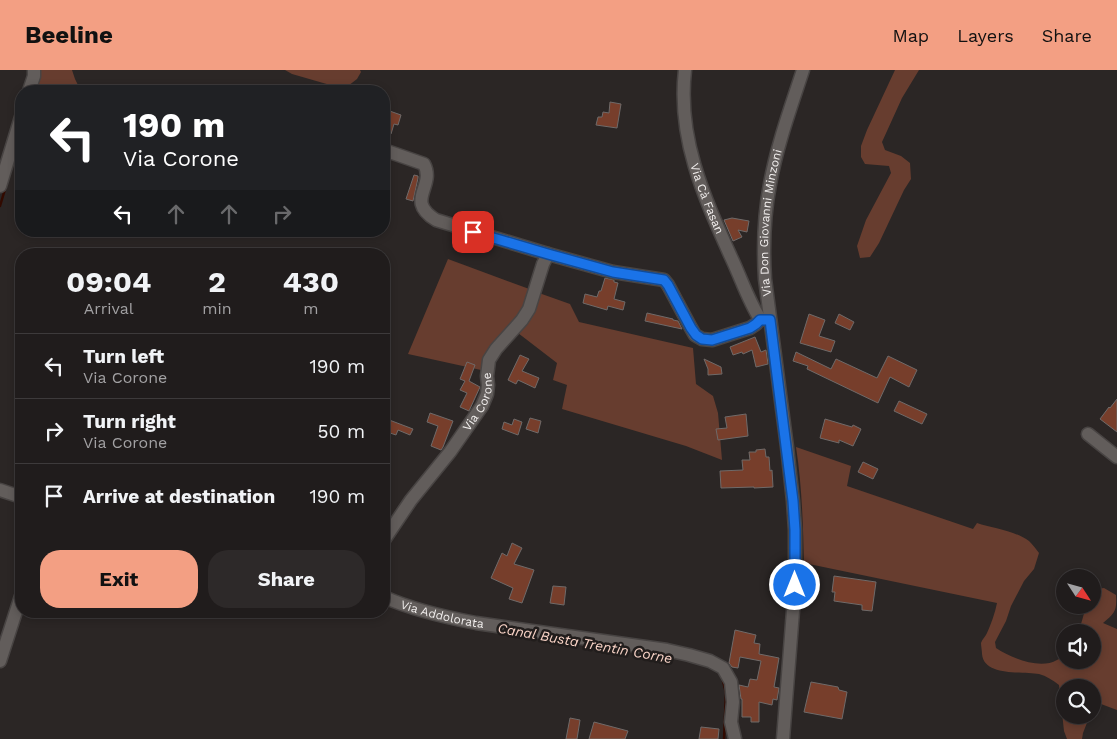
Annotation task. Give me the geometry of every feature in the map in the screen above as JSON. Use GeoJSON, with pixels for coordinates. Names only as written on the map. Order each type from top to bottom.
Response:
{"type":"FeatureCollection","features":[{"type":"Feature","properties":{"kind":"street"},"geometry":{"type":"LineString","coordinates":[[31,85],[34,70]]}},
{"type":"Feature","properties":{"kind":"street","name":"Via Cà Fasan"},"geometry":{"type":"LineString","coordinates":[[685,70],[683,85],[684,108],[693,162],[701,186],[748,296],[765,320]]}},
{"type":"Feature","properties":{"kind":"street","name":"Via Don Giovanni Minzoni"},"geometry":{"type":"LineString","coordinates":[[783,739],[795,585],[795,530],[787,447],[765,320],[764,232],[766,206],[774,163],[803,70]]}},
{"type":"Feature","properties":{"kind":"street"},"geometry":{"type":"LineString","coordinates":[[0,186],[15,137]]}},
{"type":"Feature","properties":{"kind":"street"},"geometry":{"type":"LineString","coordinates":[[390,152],[424,164],[427,170],[420,202],[429,216],[436,220],[613,272],[664,280],[691,328],[702,339],[712,340],[750,328],[765,320]]}},
{"type":"Feature","properties":{"kind":"street","name":"Via Corone"},"geometry":{"type":"LineString","coordinates":[[390,531],[411,500],[450,452],[482,406],[487,394],[489,360],[530,309],[543,264],[548,254]]}},
{"type":"Feature","properties":{"kind":"street"},"geometry":{"type":"LineString","coordinates":[[1088,434],[1117,457]]}},
{"type":"Feature","properties":{"kind":"street"},"geometry":{"type":"LineString","coordinates":[[0,490],[15,495]]}},
{"type":"Feature","properties":{"kind":"street","name":"Via Addolorata"},"geometry":{"type":"LineString","coordinates":[[390,599],[447,617],[476,623],[667,650],[689,654],[710,661],[723,668],[731,682],[733,702],[731,722],[735,739]]}},
{"type":"Feature","properties":{"kind":"street"},"geometry":{"type":"LineString","coordinates":[[0,661],[15,615]]}},
{"type":"Feature","properties":{"kind":"shaded area"},"geometry":{"type":"Polygon","coordinates":[[[38,70],[72,70],[78,85],[34,85],[38,70]]]}},
{"type":"Feature","properties":{"kind":"shaded area"},"geometry":{"type":"Polygon","coordinates":[[[285,70],[360,70],[361,72],[357,79],[349,85],[330,85],[292,74],[285,70]]]}},
{"type":"Feature","properties":{"kind":"shaded area"},"geometry":{"type":"Polygon","coordinates":[[[895,70],[919,70],[902,98],[882,142],[885,150],[901,156],[910,163],[911,179],[870,257],[860,258],[857,246],[866,220],[891,173],[889,166],[865,164],[861,157],[861,146],[895,70]]]}},
{"type":"Feature","properties":{"kind":"shaded area"},"geometry":{"type":"Polygon","coordinates":[[[448,259],[532,290],[519,318],[496,340],[485,355],[481,370],[408,354],[448,259]]]}},
{"type":"Feature","properties":{"kind":"shaded area"},"geometry":{"type":"Polygon","coordinates":[[[539,293],[570,304],[579,322],[693,348],[696,384],[713,396],[718,413],[722,460],[686,446],[562,409],[567,385],[553,380],[557,363],[518,333],[539,293]]]}},
{"type":"Feature","properties":{"kind":"shaded area"},"geometry":{"type":"Polygon","coordinates":[[[796,447],[851,466],[847,486],[973,529],[977,523],[1011,532],[1029,541],[1039,553],[1034,569],[1024,581],[995,642],[996,648],[1009,656],[1026,662],[1042,664],[1056,660],[1056,669],[1101,669],[1101,624],[1082,624],[1084,614],[1101,614],[1101,588],[1104,588],[1116,595],[1114,611],[1103,623],[1117,629],[1117,710],[1101,704],[1101,679],[1056,679],[1056,683],[1039,674],[997,670],[984,661],[981,643],[990,626],[997,603],[804,563],[803,519],[796,447]]]}},
{"type":"Feature","properties":{"kind":"shaded area"},"geometry":{"type":"Polygon","coordinates":[[[1063,724],[1086,724],[1082,739],[1067,739],[1063,724]]]}},
{"type":"Feature","properties":{"kind":"building"},"geometry":{"type":"Polygon","coordinates":[[[610,102],[621,104],[617,128],[596,125],[598,117],[602,117],[603,112],[609,113],[610,102]]]}},
{"type":"Feature","properties":{"kind":"building"},"geometry":{"type":"Polygon","coordinates":[[[390,111],[401,115],[398,125],[394,124],[391,134],[390,111]]]}},
{"type":"Feature","properties":{"kind":"building"},"geometry":{"type":"Polygon","coordinates":[[[414,175],[418,176],[418,178],[413,201],[406,199],[414,175]]]}},
{"type":"Feature","properties":{"kind":"building"},"geometry":{"type":"Polygon","coordinates":[[[732,218],[749,221],[747,232],[738,230],[742,237],[733,241],[724,220],[732,218]]]}},
{"type":"Feature","properties":{"kind":"building"},"geometry":{"type":"Polygon","coordinates":[[[605,278],[618,283],[614,299],[625,302],[623,310],[608,306],[607,310],[583,303],[585,294],[597,297],[605,278]]]}},
{"type":"Feature","properties":{"kind":"building"},"geometry":{"type":"Polygon","coordinates":[[[647,313],[678,321],[682,329],[645,321],[647,313]]]}},
{"type":"Feature","properties":{"kind":"building"},"geometry":{"type":"Polygon","coordinates":[[[809,314],[825,320],[819,336],[835,341],[831,352],[800,343],[809,314]]]}},
{"type":"Feature","properties":{"kind":"building"},"geometry":{"type":"Polygon","coordinates":[[[839,314],[854,322],[850,330],[835,323],[839,314]]]}},
{"type":"Feature","properties":{"kind":"building"},"geometry":{"type":"Polygon","coordinates":[[[755,337],[761,352],[766,350],[768,364],[756,367],[752,350],[743,354],[742,352],[733,355],[730,347],[755,337]]]}},
{"type":"Feature","properties":{"kind":"building"},"geometry":{"type":"Polygon","coordinates":[[[796,352],[831,369],[836,359],[877,378],[888,356],[917,370],[909,387],[890,377],[878,403],[807,369],[808,366],[793,361],[796,352]]]}},
{"type":"Feature","properties":{"kind":"building"},"geometry":{"type":"Polygon","coordinates":[[[520,355],[529,359],[522,371],[539,378],[535,388],[518,380],[516,384],[508,380],[520,355]]]}},
{"type":"Feature","properties":{"kind":"building"},"geometry":{"type":"Polygon","coordinates":[[[704,359],[721,367],[722,374],[708,375],[704,359]]]}},
{"type":"Feature","properties":{"kind":"building"},"geometry":{"type":"Polygon","coordinates":[[[467,362],[475,365],[469,381],[480,387],[469,411],[460,407],[467,393],[460,390],[465,381],[460,379],[467,362]]]}},
{"type":"Feature","properties":{"kind":"building"},"geometry":{"type":"Polygon","coordinates":[[[1117,399],[1117,432],[1100,419],[1117,399]]]}},
{"type":"Feature","properties":{"kind":"building"},"geometry":{"type":"Polygon","coordinates":[[[899,401],[927,414],[922,424],[894,411],[899,401]]]}},
{"type":"Feature","properties":{"kind":"building"},"geometry":{"type":"Polygon","coordinates":[[[430,413],[453,421],[441,450],[431,446],[438,426],[427,422],[430,413]]]}},
{"type":"Feature","properties":{"kind":"building"},"geometry":{"type":"Polygon","coordinates":[[[746,414],[748,436],[718,440],[716,429],[727,428],[725,417],[746,414]]]}},
{"type":"Feature","properties":{"kind":"building"},"geometry":{"type":"Polygon","coordinates":[[[530,418],[541,421],[538,433],[526,429],[530,418]]]}},
{"type":"Feature","properties":{"kind":"building"},"geometry":{"type":"Polygon","coordinates":[[[514,419],[522,422],[518,435],[502,429],[504,422],[512,425],[514,419]]]}},
{"type":"Feature","properties":{"kind":"building"},"geometry":{"type":"Polygon","coordinates":[[[825,419],[852,427],[853,425],[861,429],[853,446],[839,440],[839,443],[820,438],[825,419]]]}},
{"type":"Feature","properties":{"kind":"building"},"geometry":{"type":"Polygon","coordinates":[[[390,420],[413,429],[410,435],[398,430],[396,435],[390,433],[390,420]]]}},
{"type":"Feature","properties":{"kind":"building"},"geometry":{"type":"Polygon","coordinates":[[[765,449],[766,457],[769,457],[770,471],[772,470],[773,487],[721,488],[720,471],[743,470],[742,460],[750,460],[749,452],[765,449]]]}},
{"type":"Feature","properties":{"kind":"building"},"geometry":{"type":"Polygon","coordinates":[[[863,462],[878,469],[873,479],[858,472],[863,462]]]}},
{"type":"Feature","properties":{"kind":"building"},"geometry":{"type":"Polygon","coordinates":[[[512,543],[522,548],[514,564],[534,570],[522,603],[509,599],[513,588],[491,578],[502,553],[507,556],[512,543]]]}},
{"type":"Feature","properties":{"kind":"building"},"geometry":{"type":"Polygon","coordinates":[[[834,576],[876,582],[872,611],[862,610],[862,605],[834,601],[835,592],[832,592],[834,576]]]}},
{"type":"Feature","properties":{"kind":"building"},"geometry":{"type":"Polygon","coordinates":[[[553,586],[566,587],[564,605],[550,603],[553,586]]]}},
{"type":"Feature","properties":{"kind":"building"},"geometry":{"type":"Polygon","coordinates":[[[735,630],[756,635],[754,643],[760,644],[759,654],[779,658],[774,687],[779,688],[777,700],[773,699],[772,705],[759,702],[759,722],[751,722],[751,717],[742,717],[742,699],[739,685],[748,687],[750,679],[757,680],[761,661],[740,657],[738,668],[732,667],[729,663],[735,630]]]}},
{"type":"Feature","properties":{"kind":"building"},"geometry":{"type":"Polygon","coordinates":[[[811,682],[838,687],[839,690],[847,692],[842,719],[804,712],[811,682]]]}},
{"type":"Feature","properties":{"kind":"building"},"geometry":{"type":"Polygon","coordinates":[[[570,718],[580,720],[577,739],[566,739],[570,718]]]}},
{"type":"Feature","properties":{"kind":"building"},"geometry":{"type":"Polygon","coordinates":[[[594,722],[628,731],[625,739],[589,739],[594,722]]]}},
{"type":"Feature","properties":{"kind":"building"},"geometry":{"type":"Polygon","coordinates":[[[701,727],[719,729],[718,739],[699,739],[701,727]]]}},
{"type":"Feature","properties":{"kind":"waterway"},"geometry":{"type":"LineString","coordinates":[[0,206],[6,186]]}},
{"type":"Feature","properties":{"kind":"waterway","name":"Canal Busta Trentin Corne"},"geometry":{"type":"LineString","coordinates":[[723,681],[726,693],[724,739]]}},
{"type":"Feature","properties":{"kind":"route"},"geometry":{"type":"LineString","coordinates":[[473,232],[613,272],[664,280],[691,328],[702,339],[712,340],[750,328],[760,320],[770,320],[793,501],[795,585]]}}]}
